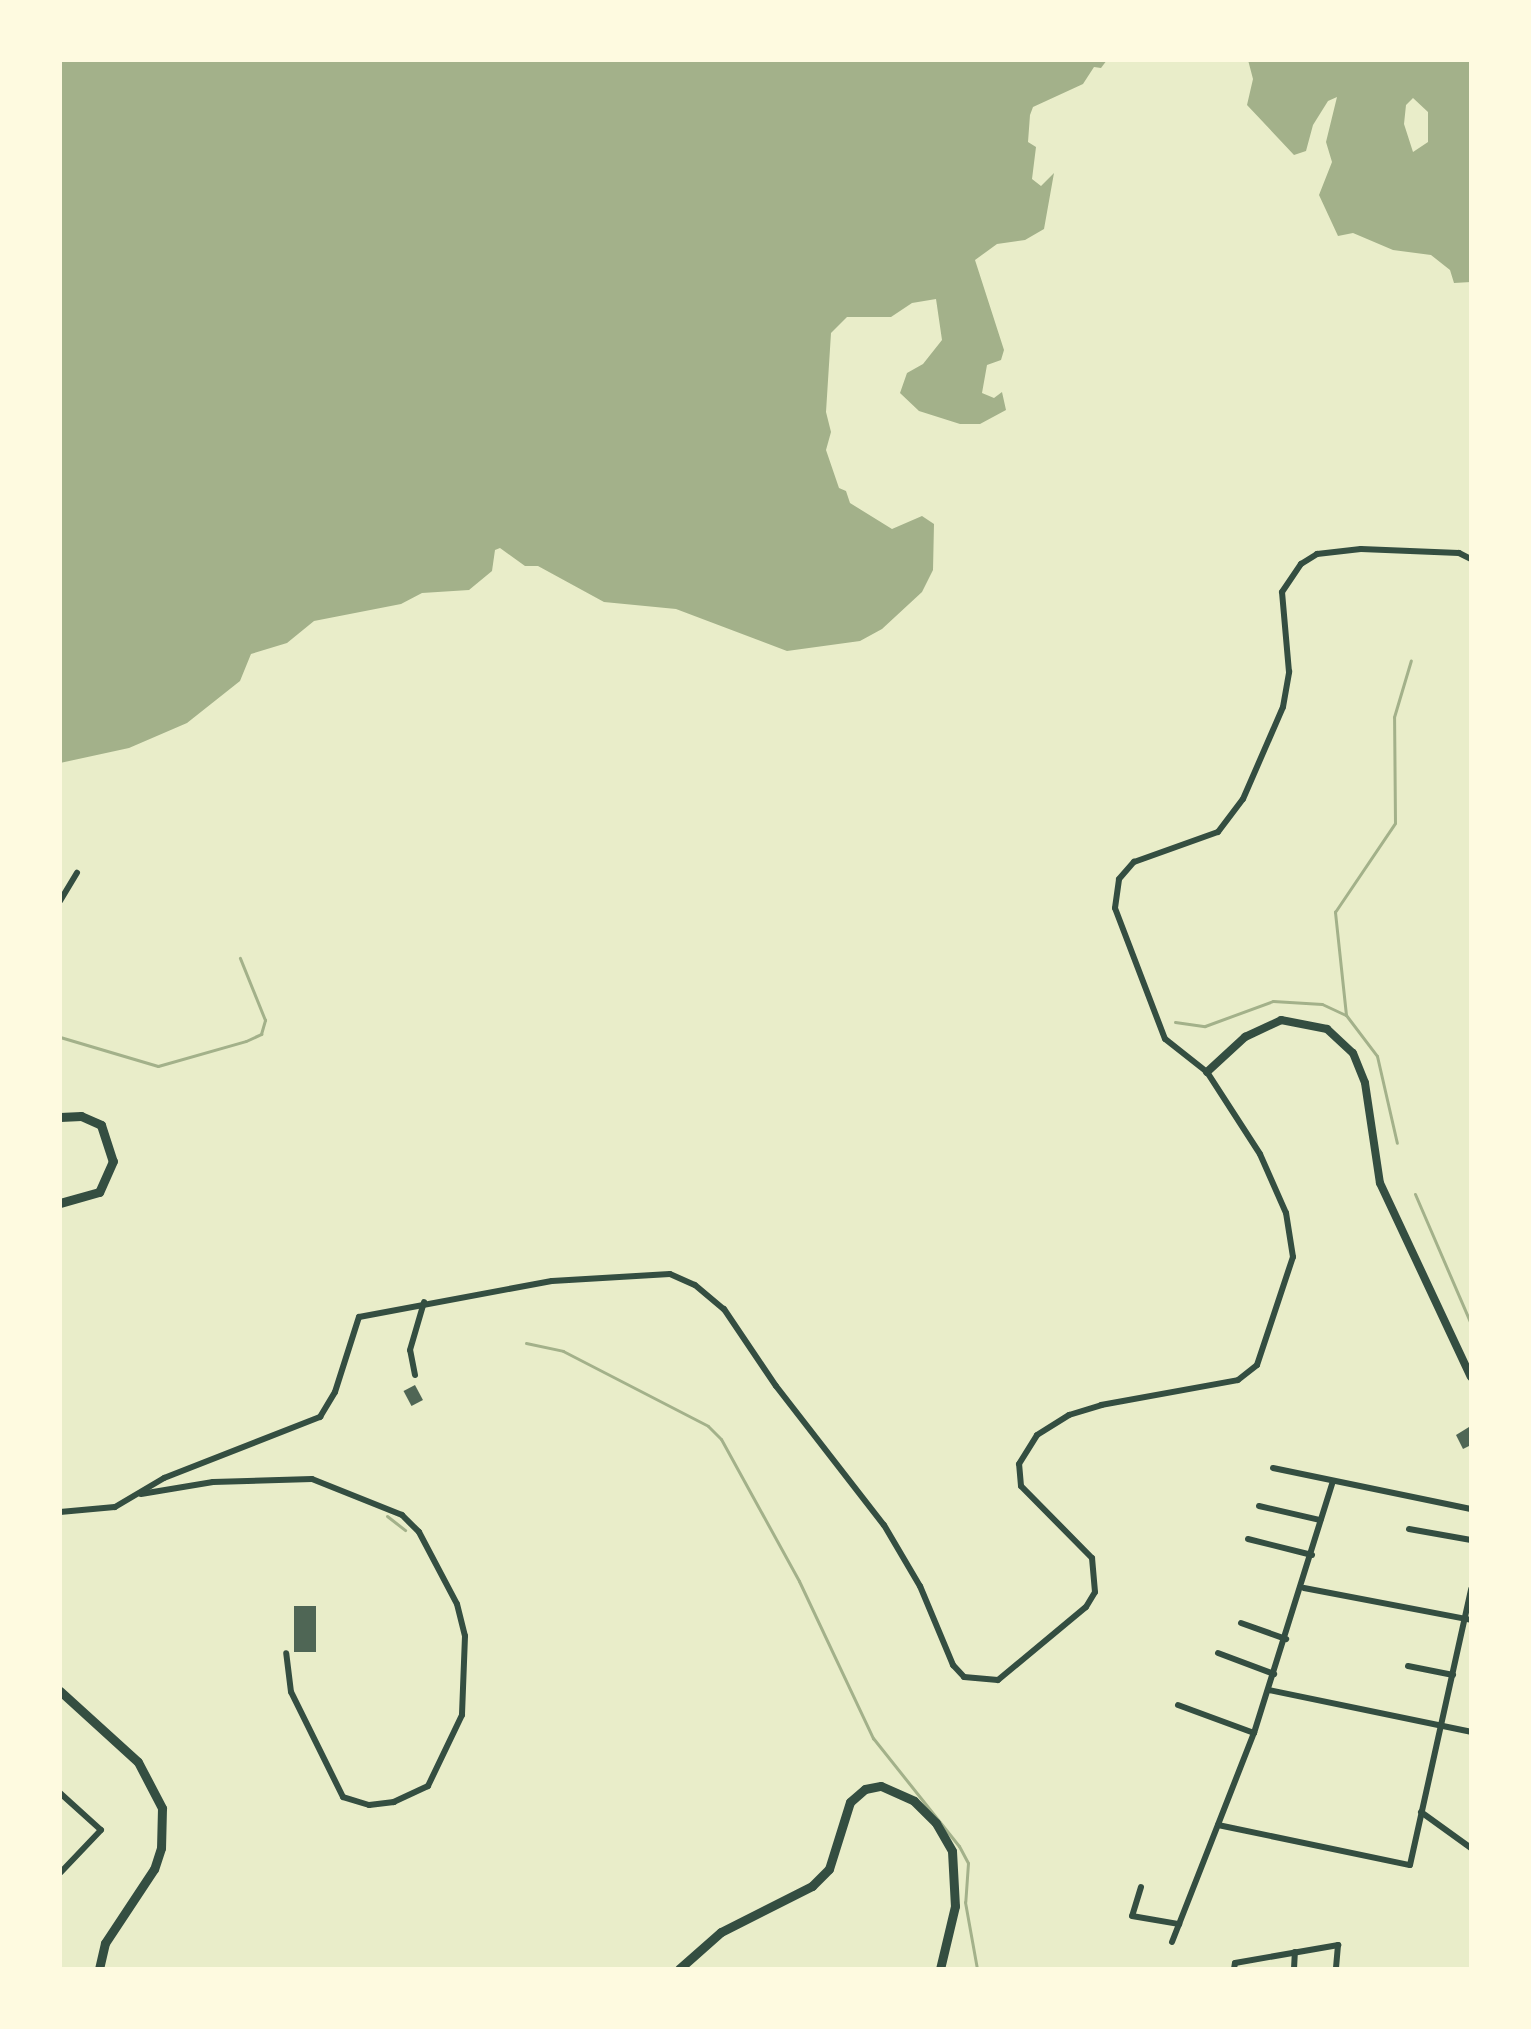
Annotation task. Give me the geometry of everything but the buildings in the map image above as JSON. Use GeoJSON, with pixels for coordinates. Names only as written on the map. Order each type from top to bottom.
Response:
{"type":"FeatureCollection","features":[{"type":"Feature","properties":{"kind":"main road"},"geometry":{"type":"LineString","coordinates":[[60,1117],[81,1116],[101,1125],[113,1161],[99,1192],[60,1203]]}},
{"type":"Feature","properties":{"kind":"main road"},"geometry":{"type":"LineString","coordinates":[[60,1691],[138,1762],[162,1808],[161,1848],[154,1869],[105,1943],[99,1969]]}},
{"type":"Feature","properties":{"kind":"main road"},"geometry":{"type":"LineString","coordinates":[[679,1969],[721,1932],[812,1886],[829,1869],[850,1802],[865,1789],[881,1786],[914,1801],[936,1823],[952,1851],[955,1906],[940,1969]]}},
{"type":"Feature","properties":{"kind":"street"},"geometry":{"type":"LineString","coordinates":[[60,1512],[93,1513],[138,1494],[164,1478],[320,1417],[335,1392],[359,1317],[424,1302],[618,1275],[670,1274],[695,1285],[724,1309],[776,1386],[884,1525],[920,1586],[953,1665],[964,1677],[998,1680],[1086,1607],[1096,1584],[1092,1558],[1021,1486],[1019,1464],[1037,1435],[1069,1415],[1101,1405],[1238,1380],[1257,1365],[1293,1257],[1286,1213],[1260,1154],[1207,1072],[1165,1039],[1115,908],[1122,872],[1163,850],[1218,832],[1243,799],[1283,707],[1289,672],[1282,592],[1301,564],[1317,554],[1361,549],[1459,553],[1471,559]]}},
{"type":"Feature","properties":{"kind":"street"},"geometry":{"type":"LineString","coordinates":[[60,901],[77,873]]}},
{"type":"Feature","properties":{"kind":"street"},"geometry":{"type":"LineString","coordinates":[[1207,1072],[1245,1037],[1281,1020],[1309,1022],[1346,1045],[1365,1083],[1384,1193],[1471,1377]]}},
{"type":"Feature","properties":{"kind":"street"},"geometry":{"type":"LineString","coordinates":[[415,1375],[410,1350],[424,1302]]}},
{"type":"Feature","properties":{"kind":"street"},"geometry":{"type":"LineString","coordinates":[[1273,1468],[1471,1509]]}},
{"type":"Feature","properties":{"kind":"street"},"geometry":{"type":"LineString","coordinates":[[138,1494],[213,1482],[312,1479],[402,1515],[419,1532],[457,1604],[465,1636],[462,1715],[428,1786],[394,1802],[369,1805],[343,1797],[291,1692],[286,1653]]}},
{"type":"Feature","properties":{"kind":"street"},"geometry":{"type":"LineString","coordinates":[[1172,1942],[1254,1733],[1304,1588],[1333,1481]]}},
{"type":"Feature","properties":{"kind":"street"},"geometry":{"type":"LineString","coordinates":[[1259,1506],[1320,1520]]}},
{"type":"Feature","properties":{"kind":"street"},"geometry":{"type":"LineString","coordinates":[[1409,1529],[1471,1540]]}},
{"type":"Feature","properties":{"kind":"street"},"geometry":{"type":"LineString","coordinates":[[1248,1539],[1312,1555]]}},
{"type":"Feature","properties":{"kind":"street"},"geometry":{"type":"LineString","coordinates":[[1304,1588],[1468,1620]]}},
{"type":"Feature","properties":{"kind":"street"},"geometry":{"type":"LineString","coordinates":[[1218,1825],[1410,1865],[1468,1620],[1471,1589]]}},
{"type":"Feature","properties":{"kind":"street"},"geometry":{"type":"LineString","coordinates":[[1241,1623],[1286,1639]]}},
{"type":"Feature","properties":{"kind":"street"},"geometry":{"type":"LineString","coordinates":[[1218,1653],[1274,1674]]}},
{"type":"Feature","properties":{"kind":"street"},"geometry":{"type":"LineString","coordinates":[[1408,1666],[1453,1675]]}},
{"type":"Feature","properties":{"kind":"street"},"geometry":{"type":"LineString","coordinates":[[1269,1690],[1471,1732]]}},
{"type":"Feature","properties":{"kind":"street"},"geometry":{"type":"LineString","coordinates":[[1178,1705],[1254,1733]]}},
{"type":"Feature","properties":{"kind":"street"},"geometry":{"type":"LineString","coordinates":[[60,1793],[101,1830],[60,1873]]}},
{"type":"Feature","properties":{"kind":"street"},"geometry":{"type":"LineString","coordinates":[[1421,1812],[1471,1848]]}},
{"type":"Feature","properties":{"kind":"street"},"geometry":{"type":"LineString","coordinates":[[1141,1887],[1132,1916],[1179,1924]]}},
{"type":"Feature","properties":{"kind":"street"},"geometry":{"type":"LineString","coordinates":[[1234,1969],[1235,1963],[1338,1945],[1336,1969]]}},
{"type":"Feature","properties":{"kind":"street"},"geometry":{"type":"LineString","coordinates":[[1294,1969],[1295,1952]]}},
{"type":"Feature","properties":{"kind":"shaded area"},"geometry":{"type":"Polygon","coordinates":[[[60,60],[1107,60],[1101,68],[1094,67],[1083,84],[1033,107],[1030,115],[1028,142],[1036,147],[1032,179],[1041,186],[1054,173],[1044,229],[1025,240],[997,244],[975,260],[1004,350],[1001,360],[987,365],[982,393],[994,398],[1002,392],[1006,410],[980,424],[960,424],[919,411],[900,393],[907,373],[923,364],[942,340],[936,299],[912,303],[891,317],[847,317],[831,333],[826,412],[831,432],[826,450],[839,488],[846,491],[850,503],[892,529],[922,516],[934,524],[933,570],[922,592],[882,629],[860,641],[787,651],[676,609],[604,602],[538,566],[525,566],[500,548],[495,550],[492,571],[469,590],[422,593],[401,604],[314,621],[287,643],[251,654],[240,681],[187,723],[129,748],[60,763],[60,60]]]}},
{"type":"Feature","properties":{"kind":"shaded area"},"geometry":{"type":"Polygon","coordinates":[[[1248,60],[1471,60],[1471,282],[1454,283],[1450,270],[1431,255],[1393,250],[1353,233],[1338,236],[1319,195],[1332,162],[1326,142],[1337,97],[1328,101],[1313,125],[1306,151],[1294,155],[1247,105],[1253,79],[1248,60]],[[1413,98],[1406,105],[1404,124],[1413,152],[1428,142],[1428,112],[1413,98]]]}},
{"type":"Feature","properties":{"kind":"waterway"},"geometry":{"type":"LineString","coordinates":[[1346,1015],[1335,912],[1395,823],[1394,717],[1411,660]]}},
{"type":"Feature","properties":{"kind":"waterway"},"geometry":{"type":"LineString","coordinates":[[60,1037],[158,1066],[246,1041],[261,1034],[265,1020],[240,958]]}},
{"type":"Feature","properties":{"kind":"waterway"},"geometry":{"type":"LineString","coordinates":[[1175,1022],[1205,1026],[1273,1001],[1322,1004],[1346,1015],[1377,1056],[1397,1143]]}},
{"type":"Feature","properties":{"kind":"waterway"},"geometry":{"type":"LineString","coordinates":[[1415,1194],[1471,1324]]}},
{"type":"Feature","properties":{"kind":"waterway"},"geometry":{"type":"LineString","coordinates":[[526,1343],[563,1351],[708,1426],[721,1439],[799,1581],[873,1738],[959,1846],[968,1863],[965,1902],[977,1969]]}},
{"type":"Feature","properties":{"kind":"waterway"},"geometry":{"type":"LineString","coordinates":[[387,1516],[405,1530]]}}]}
